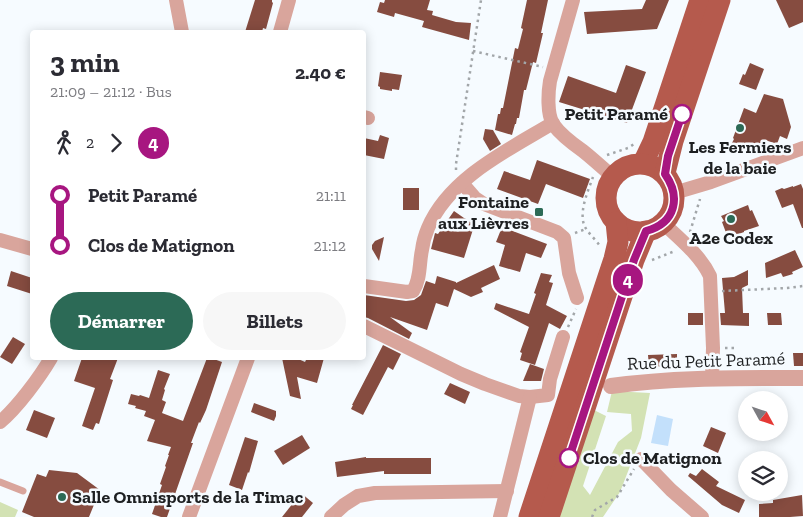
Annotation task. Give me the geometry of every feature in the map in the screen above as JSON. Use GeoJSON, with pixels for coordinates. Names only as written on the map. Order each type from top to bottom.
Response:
{"type":"FeatureCollection","features":[{"type":"Feature","properties":{"kind":"main road"},"geometry":{"type":"LineString","coordinates":[[643,163],[653,142],[700,0]]}},
{"type":"Feature","properties":{"kind":"main road"},"geometry":{"type":"LineString","coordinates":[[665,174],[673,141],[720,0]]}},
{"type":"Feature","properties":{"kind":"main road"},"geometry":{"type":"LineString","coordinates":[[529,517],[624,259],[654,227],[671,213],[674,193],[671,183],[665,174],[658,168],[643,163],[626,166],[618,171],[608,184],[606,200],[611,216],[616,222],[630,230],[638,232],[654,227]]}},
{"type":"Feature","properties":{"kind":"main road"},"geometry":{"type":"LineString","coordinates":[[549,517],[624,259],[618,242],[616,222]]}},
{"type":"Feature","properties":{"kind":"street"},"geometry":{"type":"LineString","coordinates":[[176,0],[182,30]]}},
{"type":"Feature","properties":{"kind":"street"},"geometry":{"type":"LineString","coordinates":[[281,30],[289,0]]}},
{"type":"Feature","properties":{"kind":"street"},"geometry":{"type":"LineString","coordinates":[[573,0],[552,69],[548,94],[552,124],[613,177]]}},
{"type":"Feature","properties":{"kind":"street"},"geometry":{"type":"LineString","coordinates":[[366,286],[407,292],[413,291],[416,286],[424,236],[441,205],[482,166],[552,124]]}},
{"type":"Feature","properties":{"kind":"street"},"geometry":{"type":"LineString","coordinates":[[674,193],[702,186],[803,148]]}},
{"type":"Feature","properties":{"kind":"street"},"geometry":{"type":"LineString","coordinates":[[462,183],[475,198],[484,204],[557,232],[564,238],[570,273],[577,298]]}},
{"type":"Feature","properties":{"kind":"street"},"geometry":{"type":"LineString","coordinates":[[654,227],[684,243],[706,266],[710,276],[712,379]]}},
{"type":"Feature","properties":{"kind":"street"},"geometry":{"type":"LineString","coordinates":[[0,240],[30,248]]}},
{"type":"Feature","properties":{"kind":"street"},"geometry":{"type":"LineString","coordinates":[[366,327],[461,374],[519,396],[530,397],[548,395],[550,380],[564,337]]}},
{"type":"Feature","properties":{"kind":"street"},"geometry":{"type":"LineString","coordinates":[[0,422],[8,416],[50,360]]}},
{"type":"Feature","properties":{"kind":"street"},"geometry":{"type":"LineString","coordinates":[[190,517],[247,360]]}},
{"type":"Feature","properties":{"kind":"street","name":"Rue du Petit Paramé"},"geometry":{"type":"LineString","coordinates":[[611,386],[639,382],[803,378]]}},
{"type":"Feature","properties":{"kind":"street"},"geometry":{"type":"LineString","coordinates":[[500,517],[530,397]]}},
{"type":"Feature","properties":{"kind":"street"},"geometry":{"type":"LineString","coordinates":[[641,459],[671,490],[702,517]]}},
{"type":"Feature","properties":{"kind":"street"},"geometry":{"type":"LineString","coordinates":[[331,517],[358,496],[375,493],[507,491]]}},
{"type":"Feature","properties":{"kind":"lane"},"geometry":{"type":"LineString","coordinates":[[0,482],[23,490]]}},
{"type":"Feature","properties":{"kind":"path"},"geometry":{"type":"LineString","coordinates":[[462,183],[457,174],[456,164],[481,0]]}},
{"type":"Feature","properties":{"kind":"path"},"geometry":{"type":"LineString","coordinates":[[473,51],[552,69]]}},
{"type":"Feature","properties":{"kind":"path"},"geometry":{"type":"LineString","coordinates":[[653,142],[646,140],[637,142],[628,148],[602,157],[594,168],[582,212],[582,220],[586,229],[608,257],[641,262],[650,261],[675,251],[688,238],[703,190],[702,186]]}},
{"type":"Feature","properties":{"kind":"path"},"geometry":{"type":"LineString","coordinates":[[711,291],[803,286]]}},
{"type":"Feature","properties":{"kind":"path"},"geometry":{"type":"LineString","coordinates":[[564,337],[576,313],[577,298]]}},
{"type":"Feature","properties":{"kind":"path"},"geometry":{"type":"LineString","coordinates":[[592,517],[595,510],[617,497],[641,459]]}},
{"type":"Feature","properties":{"kind":"green space"},"geometry":{"type":"Polygon","coordinates":[[[612,391],[650,393],[641,438],[620,492],[603,517],[557,517],[594,410],[606,416],[583,486],[590,495],[618,442],[632,431],[631,414],[607,412],[612,391]]]}},
{"type":"Feature","properties":{"kind":"green space"},"geometry":{"type":"Polygon","coordinates":[[[0,502],[18,510],[15,517],[0,517],[0,502]]]}},
{"type":"Feature","properties":{"kind":"water"},"geometry":{"type":"Polygon","coordinates":[[[657,415],[673,419],[668,446],[651,443],[657,415]]]}},
{"type":"Feature","properties":{"kind":"building"},"geometry":{"type":"Polygon","coordinates":[[[255,0],[272,0],[273,3],[266,29],[246,30],[255,0]]]}},
{"type":"Feature","properties":{"kind":"building"},"geometry":{"type":"Polygon","coordinates":[[[385,0],[430,0],[427,10],[433,11],[432,15],[456,22],[471,23],[469,40],[422,27],[424,21],[395,13],[394,17],[377,12],[380,2],[384,3],[385,0]]]}},
{"type":"Feature","properties":{"kind":"building"},"geometry":{"type":"Polygon","coordinates":[[[527,0],[548,0],[536,63],[533,62],[526,90],[524,90],[519,118],[517,118],[512,135],[495,130],[498,114],[500,114],[501,108],[503,108],[515,48],[518,49],[523,29],[521,28],[527,0]]]}},
{"type":"Feature","properties":{"kind":"building"},"geometry":{"type":"Polygon","coordinates":[[[646,0],[669,0],[657,29],[587,34],[584,12],[642,9],[646,0]]]}},
{"type":"Feature","properties":{"kind":"building"},"geometry":{"type":"Polygon","coordinates":[[[776,0],[803,0],[803,22],[789,28],[776,0]]]}},
{"type":"Feature","properties":{"kind":"building"},"geometry":{"type":"Polygon","coordinates":[[[750,63],[764,69],[756,90],[739,84],[750,63]]]}},
{"type":"Feature","properties":{"kind":"building"},"geometry":{"type":"Polygon","coordinates":[[[626,65],[646,72],[627,123],[559,102],[568,76],[616,93],[626,65]]]}},
{"type":"Feature","properties":{"kind":"building"},"geometry":{"type":"Polygon","coordinates":[[[380,72],[402,75],[399,90],[380,89],[378,86],[380,72]]]}},
{"type":"Feature","properties":{"kind":"building"},"geometry":{"type":"Polygon","coordinates":[[[764,94],[783,99],[791,127],[787,139],[780,136],[777,144],[765,140],[763,147],[754,151],[732,143],[744,108],[756,113],[764,94]]]}},
{"type":"Feature","properties":{"kind":"building"},"geometry":{"type":"Polygon","coordinates":[[[485,129],[493,130],[501,144],[490,151],[483,139],[485,129]]]}},
{"type":"Feature","properties":{"kind":"building"},"geometry":{"type":"Polygon","coordinates":[[[380,135],[389,138],[384,159],[366,155],[366,138],[378,141],[380,135]]]}},
{"type":"Feature","properties":{"kind":"building"},"geometry":{"type":"Polygon","coordinates":[[[537,160],[590,179],[583,198],[546,184],[538,204],[497,189],[504,171],[530,180],[537,160]]]}},
{"type":"Feature","properties":{"kind":"building"},"geometry":{"type":"Polygon","coordinates":[[[801,184],[803,189],[803,228],[793,204],[782,208],[775,191],[801,184]]]}},
{"type":"Feature","properties":{"kind":"building"},"geometry":{"type":"Polygon","coordinates":[[[403,188],[419,188],[419,210],[403,210],[403,188]]]}},
{"type":"Feature","properties":{"kind":"building"},"geometry":{"type":"Polygon","coordinates":[[[748,205],[759,226],[728,238],[721,216],[748,205]]]}},
{"type":"Feature","properties":{"kind":"building"},"geometry":{"type":"Polygon","coordinates":[[[454,211],[475,223],[464,258],[431,249],[435,233],[438,234],[454,211]]]}},
{"type":"Feature","properties":{"kind":"building"},"geometry":{"type":"Polygon","coordinates":[[[502,227],[547,244],[541,258],[526,253],[520,272],[499,266],[505,245],[496,242],[502,227]]]}},
{"type":"Feature","properties":{"kind":"building"},"geometry":{"type":"Polygon","coordinates":[[[384,237],[379,261],[372,249],[372,245],[375,241],[384,237]]]}},
{"type":"Feature","properties":{"kind":"building"},"geometry":{"type":"Polygon","coordinates":[[[795,250],[803,267],[792,272],[793,274],[783,277],[781,273],[766,278],[765,263],[795,250]]]}},
{"type":"Feature","properties":{"kind":"building"},"geometry":{"type":"Polygon","coordinates":[[[494,265],[500,279],[481,288],[483,292],[471,297],[454,289],[448,307],[436,303],[427,330],[390,317],[412,333],[409,339],[366,318],[366,295],[406,301],[414,300],[421,295],[426,281],[435,284],[437,276],[456,283],[494,265]]]}},
{"type":"Feature","properties":{"kind":"building"},"geometry":{"type":"Polygon","coordinates":[[[748,270],[748,285],[742,288],[743,313],[749,313],[749,326],[721,325],[720,313],[725,313],[722,278],[734,277],[748,270]]]}},
{"type":"Feature","properties":{"kind":"building"},"geometry":{"type":"Polygon","coordinates":[[[11,271],[30,277],[30,293],[7,286],[11,271]]]}},
{"type":"Feature","properties":{"kind":"building"},"geometry":{"type":"Polygon","coordinates":[[[541,273],[552,275],[549,282],[553,283],[546,305],[567,316],[560,329],[549,323],[535,365],[520,360],[522,353],[520,352],[529,327],[494,309],[496,303],[529,314],[541,273]]]}},
{"type":"Feature","properties":{"kind":"building"},"geometry":{"type":"Polygon","coordinates":[[[688,313],[703,313],[703,325],[688,325],[688,313]]]}},
{"type":"Feature","properties":{"kind":"building"},"geometry":{"type":"Polygon","coordinates":[[[767,313],[781,313],[782,325],[768,325],[767,313]]]}},
{"type":"Feature","properties":{"kind":"building"},"geometry":{"type":"Polygon","coordinates":[[[13,337],[25,344],[12,364],[0,357],[13,337]]]}},
{"type":"Feature","properties":{"kind":"building"},"geometry":{"type":"Polygon","coordinates":[[[383,345],[401,354],[393,370],[388,367],[363,415],[351,409],[352,405],[383,345]]]}},
{"type":"Feature","properties":{"kind":"building"},"geometry":{"type":"Polygon","coordinates":[[[793,353],[803,353],[803,366],[794,366],[793,353]]]}},
{"type":"Feature","properties":{"kind":"building"},"geometry":{"type":"Polygon","coordinates":[[[677,354],[677,366],[649,367],[648,355],[677,354]]]}},
{"type":"Feature","properties":{"kind":"building"},"geometry":{"type":"Polygon","coordinates":[[[81,360],[117,360],[110,379],[113,380],[99,424],[96,423],[93,430],[82,426],[95,388],[74,381],[81,360]]]}},
{"type":"Feature","properties":{"kind":"building"},"geometry":{"type":"Polygon","coordinates":[[[206,360],[222,362],[206,410],[191,443],[193,443],[167,517],[161,517],[152,514],[162,485],[160,484],[171,447],[147,441],[155,420],[144,416],[146,411],[128,404],[131,394],[149,398],[158,370],[170,374],[164,389],[162,400],[166,402],[162,413],[183,421],[206,360]]]}},
{"type":"Feature","properties":{"kind":"building"},"geometry":{"type":"Polygon","coordinates":[[[282,360],[300,360],[305,362],[306,360],[323,360],[317,383],[297,377],[301,399],[290,396],[282,360]]]}},
{"type":"Feature","properties":{"kind":"building"},"geometry":{"type":"Polygon","coordinates":[[[530,364],[544,369],[541,381],[523,381],[530,364]]]}},
{"type":"Feature","properties":{"kind":"building"},"geometry":{"type":"Polygon","coordinates":[[[450,383],[470,392],[465,404],[444,394],[450,383]]]}},
{"type":"Feature","properties":{"kind":"building"},"geometry":{"type":"Polygon","coordinates":[[[254,403],[276,411],[274,421],[251,412],[254,403]]]}},
{"type":"Feature","properties":{"kind":"building"},"geometry":{"type":"Polygon","coordinates":[[[34,410],[55,418],[47,438],[26,430],[34,410]]]}},
{"type":"Feature","properties":{"kind":"building"},"geometry":{"type":"Polygon","coordinates":[[[711,427],[726,433],[718,453],[703,446],[711,427]]]}},
{"type":"Feature","properties":{"kind":"building"},"geometry":{"type":"Polygon","coordinates":[[[302,435],[310,448],[283,465],[274,451],[302,435]]]}},
{"type":"Feature","properties":{"kind":"building"},"geometry":{"type":"Polygon","coordinates":[[[245,437],[258,441],[242,490],[229,485],[245,437]]]}},
{"type":"Feature","properties":{"kind":"building"},"geometry":{"type":"Polygon","coordinates":[[[366,457],[431,458],[431,474],[384,474],[384,471],[337,477],[335,462],[366,457]]]}},
{"type":"Feature","properties":{"kind":"building"},"geometry":{"type":"Polygon","coordinates":[[[702,469],[719,482],[716,486],[738,497],[738,501],[745,501],[739,513],[722,505],[688,476],[690,473],[696,476],[702,469]]]}},
{"type":"Feature","properties":{"kind":"building","name":"Salle Omnisports de la Timac"},"geometry":{"type":"Polygon","coordinates":[[[49,470],[77,473],[100,490],[89,517],[34,517],[22,512],[37,474],[46,477],[49,470]]]}},
{"type":"Feature","properties":{"kind":"building"},"geometry":{"type":"Polygon","coordinates":[[[301,493],[313,503],[302,517],[282,517],[301,493]]]}},
{"type":"Feature","properties":{"kind":"building"},"geometry":{"type":"Polygon","coordinates":[[[802,495],[803,516],[759,517],[759,504],[773,503],[773,501],[788,501],[788,497],[802,495]]]}},
{"type":"Feature","properties":{"kind":"bus line","name":"4"},"geometry":{"type":"LineString","coordinates":[[569,458],[634,260],[646,231],[658,227],[671,213],[673,207],[674,193],[671,183],[665,174],[668,156],[682,114]]}},
{"type":"Feature","properties":{"kind":"place","name":"Petit Paramé"},"geometry":{"type":"Point","coordinates":[682,114]}},
{"type":"Feature","properties":{"kind":"place","name":"Les Fermiers de la baie"},"geometry":{"type":"Point","coordinates":[740,128]}},
{"type":"Feature","properties":{"kind":"place","name":"Fontaine aux Lièvres"},"geometry":{"type":"Point","coordinates":[539,212]}},
{"type":"Feature","properties":{"kind":"place","name":"A2e Codex"},"geometry":{"type":"Point","coordinates":[731,219]}},
{"type":"Feature","properties":{"kind":"place","name":"Clos de Matignon"},"geometry":{"type":"Point","coordinates":[569,458]}},
{"type":"Feature","properties":{"kind":"place","name":"Salle Omnisports de la Timac"},"geometry":{"type":"Point","coordinates":[62,497]}}]}
